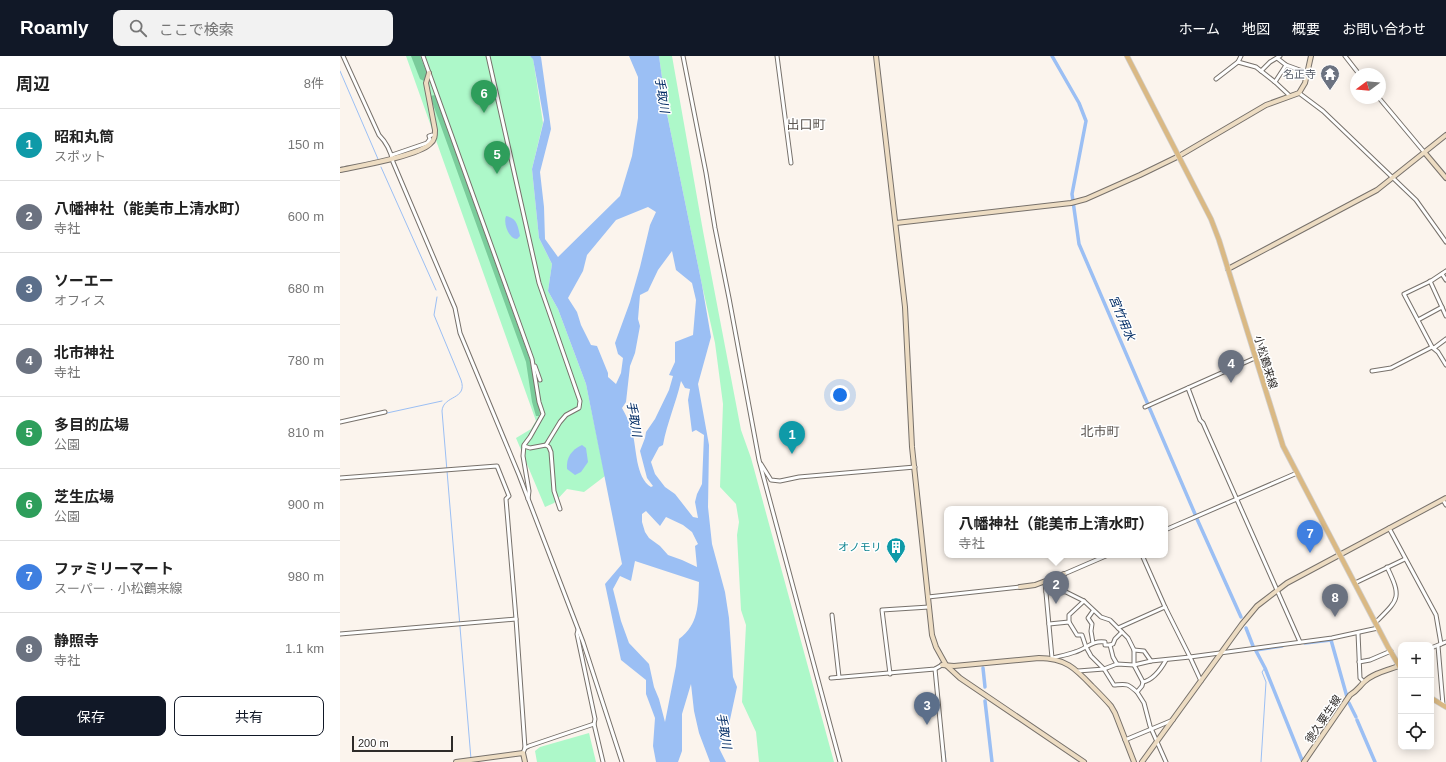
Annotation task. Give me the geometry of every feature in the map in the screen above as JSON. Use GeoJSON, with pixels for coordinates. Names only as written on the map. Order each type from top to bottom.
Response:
{"type":"FeatureCollection","features":[{"type":"Feature","properties":{"kind":"main road","name":"小松鶴来線"},"geometry":{"type":"LineString","coordinates":[[1127,56],[1211,219],[1284,446],[1378,628],[1391,651],[1398,659]]}},
{"type":"Feature","properties":{"kind":"main road"},"geometry":{"type":"LineString","coordinates":[[1434,700],[1444,706]]}},
{"type":"Feature","properties":{"kind":"street"},"geometry":{"type":"LineString","coordinates":[[423,56],[540,380]]}},
{"type":"Feature","properties":{"kind":"street"},"geometry":{"type":"LineString","coordinates":[[488,56],[539,283],[580,400],[579,408],[566,415],[546,445],[530,448],[524,446]]}},
{"type":"Feature","properties":{"kind":"street"},"geometry":{"type":"LineString","coordinates":[[683,56],[759,460],[840,762]]}},
{"type":"Feature","properties":{"kind":"street"},"geometry":{"type":"LineString","coordinates":[[777,56],[791,163]]}},
{"type":"Feature","properties":{"kind":"street"},"geometry":{"type":"LineString","coordinates":[[876,56],[905,307],[912,447],[932,635],[944,665],[966,682],[1084,762]]}},
{"type":"Feature","properties":{"kind":"street"},"geometry":{"type":"LineString","coordinates":[[1216,79],[1238,62],[1241,56]]}},
{"type":"Feature","properties":{"kind":"street"},"geometry":{"type":"LineString","coordinates":[[896,223],[1071,203],[1086,199],[1179,156],[1266,105],[1299,93],[1303,88],[1308,73],[1311,56]]}},
{"type":"Feature","properties":{"kind":"street"},"geometry":{"type":"LineString","coordinates":[[1345,56],[1355,68]]}},
{"type":"Feature","properties":{"kind":"street"},"geometry":{"type":"LineString","coordinates":[[340,59],[344,57],[379,135],[384,140],[392,157],[455,308],[460,333],[528,499],[589,658],[622,762]]}},
{"type":"Feature","properties":{"kind":"street"},"geometry":{"type":"LineString","coordinates":[[1261,71],[1270,62],[1278,57],[1286,65],[1308,73]]}},
{"type":"Feature","properties":{"kind":"street"},"geometry":{"type":"LineString","coordinates":[[1238,62],[1256,67],[1290,96]]}},
{"type":"Feature","properties":{"kind":"street"},"geometry":{"type":"LineString","coordinates":[[1275,82],[1286,65]]}},
{"type":"Feature","properties":{"kind":"street"},"geometry":{"type":"LineString","coordinates":[[340,170],[427,147],[433,141],[435,137],[435,130],[426,83],[429,73]]}},
{"type":"Feature","properties":{"kind":"street"},"geometry":{"type":"LineString","coordinates":[[1299,93],[1323,111],[1416,200],[1446,242]]}},
{"type":"Feature","properties":{"kind":"street"},"geometry":{"type":"LineString","coordinates":[[1384,104],[1446,178]]}},
{"type":"Feature","properties":{"kind":"street"},"geometry":{"type":"LineString","coordinates":[[392,157],[427,143],[430,138],[429,136],[432,135]]}},
{"type":"Feature","properties":{"kind":"street"},"geometry":{"type":"LineString","coordinates":[[1228,269],[1377,190],[1394,178],[1446,135]]}},
{"type":"Feature","properties":{"kind":"street"},"geometry":{"type":"LineString","coordinates":[[1446,271],[1404,294],[1433,348],[1446,365]]}},
{"type":"Feature","properties":{"kind":"street"},"geometry":{"type":"LineString","coordinates":[[1442,274],[1446,280]]}},
{"type":"Feature","properties":{"kind":"street"},"geometry":{"type":"LineString","coordinates":[[1430,281],[1446,316]]}},
{"type":"Feature","properties":{"kind":"street"},"geometry":{"type":"LineString","coordinates":[[1418,320],[1442,306]]}},
{"type":"Feature","properties":{"kind":"street"},"geometry":{"type":"LineString","coordinates":[[1372,371],[1391,368],[1433,348],[1446,339]]}},
{"type":"Feature","properties":{"kind":"street"},"geometry":{"type":"LineString","coordinates":[[1144,406],[1255,358]]}},
{"type":"Feature","properties":{"kind":"street"},"geometry":{"type":"LineString","coordinates":[[528,499],[529,491],[523,456],[524,446],[543,414],[539,402],[532,359]]}},
{"type":"Feature","properties":{"kind":"street"},"geometry":{"type":"LineString","coordinates":[[1188,388],[1200,420],[1206,429],[1300,642]]}},
{"type":"Feature","properties":{"kind":"street"},"geometry":{"type":"LineString","coordinates":[[340,422],[385,412]]}},
{"type":"Feature","properties":{"kind":"street"},"geometry":{"type":"LineString","coordinates":[[546,445],[549,447],[554,491],[560,509]]}},
{"type":"Feature","properties":{"kind":"street"},"geometry":{"type":"LineString","coordinates":[[759,460],[771,480],[780,481],[799,477],[915,467]]}},
{"type":"Feature","properties":{"kind":"street"},"geometry":{"type":"LineString","coordinates":[[340,478],[498,466],[509,496],[506,499],[525,748],[523,753],[525,762]]}},
{"type":"Feature","properties":{"kind":"street"},"geometry":{"type":"LineString","coordinates":[[1168,529],[1297,473]]}},
{"type":"Feature","properties":{"kind":"street"},"geometry":{"type":"LineString","coordinates":[[1142,762],[1253,611],[1277,590],[1339,554],[1445,499],[1446,505]]}},
{"type":"Feature","properties":{"kind":"street"},"geometry":{"type":"LineString","coordinates":[[1389,528],[1436,615],[1444,706]]}},
{"type":"Feature","properties":{"kind":"street"},"geometry":{"type":"LineString","coordinates":[[928,597],[1035,585],[1101,558]]}},
{"type":"Feature","properties":{"kind":"street"},"geometry":{"type":"LineString","coordinates":[[1143,558],[1201,681]]}},
{"type":"Feature","properties":{"kind":"street"},"geometry":{"type":"LineString","coordinates":[[1355,583],[1405,559]]}},
{"type":"Feature","properties":{"kind":"street"},"geometry":{"type":"LineString","coordinates":[[1376,622],[1391,608],[1397,597],[1396,585],[1387,567]]}},
{"type":"Feature","properties":{"kind":"street"},"geometry":{"type":"LineString","coordinates":[[1045,582],[1052,658]]}},
{"type":"Feature","properties":{"kind":"street"},"geometry":{"type":"LineString","coordinates":[[1046,592],[1066,592],[1084,601],[1101,617],[1110,620],[1128,638],[1134,650],[1134,665],[1143,682],[1142,686],[1137,692]]}},
{"type":"Feature","properties":{"kind":"street"},"geometry":{"type":"LineString","coordinates":[[1084,601],[1069,615],[1069,622],[1077,635],[1082,636],[1091,656],[1104,669],[1114,685],[1125,683],[1137,692],[1144,703],[1151,728],[1166,762]]}},
{"type":"Feature","properties":{"kind":"street"},"geometry":{"type":"LineString","coordinates":[[890,674],[882,610],[929,607]]}},
{"type":"Feature","properties":{"kind":"street"},"geometry":{"type":"LineString","coordinates":[[1118,628],[1165,607]]}},
{"type":"Feature","properties":{"kind":"street"},"geometry":{"type":"LineString","coordinates":[[1093,611],[1088,618],[1092,624],[1091,631],[1093,643]]}},
{"type":"Feature","properties":{"kind":"street"},"geometry":{"type":"LineString","coordinates":[[832,615],[839,677]]}},
{"type":"Feature","properties":{"kind":"street"},"geometry":{"type":"LineString","coordinates":[[340,634],[516,619]]}},
{"type":"Feature","properties":{"kind":"street"},"geometry":{"type":"LineString","coordinates":[[1049,624],[1069,622]]}},
{"type":"Feature","properties":{"kind":"street"},"geometry":{"type":"LineString","coordinates":[[1078,671],[1104,669],[1118,664],[1134,665],[1151,661],[1332,638],[1378,628]]}},
{"type":"Feature","properties":{"kind":"street"},"geometry":{"type":"LineString","coordinates":[[578,630],[577,634],[595,719],[594,724],[603,762]]}},
{"type":"Feature","properties":{"kind":"street"},"geometry":{"type":"LineString","coordinates":[[1110,645],[1113,644],[1115,639],[1122,632]]}},
{"type":"Feature","properties":{"kind":"street"},"geometry":{"type":"LineString","coordinates":[[1358,633],[1360,678],[1364,682]]}},
{"type":"Feature","properties":{"kind":"street"},"geometry":{"type":"LineString","coordinates":[[831,678],[935,669],[944,665],[954,666],[1052,658],[1076,652],[1098,641],[1105,642],[1105,644],[1110,645]]}},
{"type":"Feature","properties":{"kind":"street"},"geometry":{"type":"LineString","coordinates":[[1434,647],[1446,642]]}},
{"type":"Feature","properties":{"kind":"street"},"geometry":{"type":"LineString","coordinates":[[1110,645],[1113,657],[1118,664]]}},
{"type":"Feature","properties":{"kind":"street"},"geometry":{"type":"LineString","coordinates":[[1134,650],[1144,651],[1151,661]]}},
{"type":"Feature","properties":{"kind":"street"},"geometry":{"type":"LineString","coordinates":[[1359,662],[1370,660],[1391,651]]}},
{"type":"Feature","properties":{"kind":"street"},"geometry":{"type":"LineString","coordinates":[[1052,658],[1066,662],[1078,671],[1111,706],[1134,762]]}},
{"type":"Feature","properties":{"kind":"street"},"geometry":{"type":"LineString","coordinates":[[1143,682],[1148,681],[1160,671],[1166,660]]}},
{"type":"Feature","properties":{"kind":"street","name":"徳久粟生線"},"geometry":{"type":"LineString","coordinates":[[1305,761],[1350,695],[1374,675],[1398,668]]}},
{"type":"Feature","properties":{"kind":"street"},"geometry":{"type":"LineString","coordinates":[[935,669],[944,762]]}},
{"type":"Feature","properties":{"kind":"street"},"geometry":{"type":"LineString","coordinates":[[1125,740],[1173,720]]}},
{"type":"Feature","properties":{"kind":"street"},"geometry":{"type":"LineString","coordinates":[[525,748],[594,724]]}},
{"type":"Feature","properties":{"kind":"street"},"geometry":{"type":"LineString","coordinates":[[456,762],[523,753]]}},
{"type":"Feature","properties":{"kind":"green space"},"geometry":{"type":"Polygon","coordinates":[[[406,56],[530,56],[533,58],[543,123],[532,169],[539,238],[552,264],[548,291],[558,309],[586,384],[605,476],[584,492],[567,489],[554,503],[545,507],[516,438],[531,429],[536,421],[406,56]]]}},
{"type":"Feature","properties":{"kind":"green space"},"geometry":{"type":"Polygon","coordinates":[[[411,56],[420,56],[427,73],[424,81],[420,79],[411,56]]]}},
{"type":"Feature","properties":{"kind":"green space"},"geometry":{"type":"Polygon","coordinates":[[[659,56],[672,56],[703,231],[741,430],[751,458],[834,762],[759,762],[756,732],[742,702],[746,625],[741,610],[737,535],[739,522],[736,504],[720,487],[723,404],[715,343],[667,114],[659,56]]]}},
{"type":"Feature","properties":{"kind":"green space"},"geometry":{"type":"Polygon","coordinates":[[[435,95],[530,360],[540,413],[539,416],[536,416],[532,402],[526,362],[430,96],[435,95]]]}},
{"type":"Feature","properties":{"kind":"green space"},"geometry":{"type":"Polygon","coordinates":[[[589,733],[596,762],[537,762],[535,751],[540,747],[589,733]]]}},
{"type":"Feature","properties":{"kind":"water","name":"手取川"},"geometry":{"type":"Polygon","coordinates":[[[530,56],[541,57],[551,129],[540,172],[544,207],[545,239],[558,257],[620,196],[632,156],[638,118],[638,77],[629,56],[659,56],[667,114],[702,285],[711,337],[698,384],[709,445],[708,507],[712,544],[725,592],[729,618],[733,677],[737,687],[728,729],[719,748],[726,762],[710,762],[699,733],[694,711],[691,684],[682,714],[682,751],[678,762],[656,762],[653,746],[655,718],[646,694],[646,680],[621,660],[605,584],[622,564],[586,384],[558,309],[548,291],[552,264],[539,238],[532,169],[544,120],[533,59],[530,56]],[[648,207],[616,220],[587,255],[583,271],[568,298],[577,312],[581,325],[591,345],[597,346],[608,373],[608,377],[616,384],[621,373],[623,358],[618,354],[615,343],[630,302],[650,225],[656,212],[648,207]],[[672,251],[658,270],[648,291],[640,295],[638,319],[640,326],[635,353],[630,366],[626,402],[622,408],[628,419],[634,438],[639,469],[646,482],[651,487],[653,486],[647,478],[640,451],[646,432],[655,419],[669,390],[673,376],[669,375],[675,362],[675,342],[693,335],[696,300],[692,283],[676,270],[672,251]],[[681,381],[663,445],[659,447],[651,462],[655,474],[665,487],[675,494],[693,517],[698,518],[695,502],[702,484],[704,435],[696,430],[692,432],[688,400],[690,389],[685,388],[681,381]],[[646,511],[642,514],[642,522],[645,532],[649,538],[660,546],[668,555],[697,567],[695,546],[698,544],[692,532],[683,525],[666,517],[660,526],[646,511]],[[635,561],[631,581],[620,576],[613,589],[621,621],[629,643],[649,664],[654,687],[665,722],[676,666],[679,639],[686,633],[694,620],[698,606],[699,582],[635,561]]]}},
{"type":"Feature","properties":{"kind":"water"},"geometry":{"type":"Polygon","coordinates":[[[506,216],[515,221],[519,229],[520,236],[517,239],[511,237],[507,230],[505,223],[506,216]]]}},
{"type":"Feature","properties":{"kind":"water"},"geometry":{"type":"Polygon","coordinates":[[[582,445],[586,448],[588,462],[581,472],[575,475],[567,469],[567,461],[572,452],[582,445]]]}},
{"type":"Feature","properties":{"kind":"waterway","name":"宮竹用水"},"geometry":{"type":"LineString","coordinates":[[1052,56],[1079,103],[1086,121],[1072,194],[1079,244],[1195,514]]}},
{"type":"Feature","properties":{"kind":"waterway"},"geometry":{"type":"LineString","coordinates":[[340,71],[378,159]]}},
{"type":"Feature","properties":{"kind":"waterway"},"geometry":{"type":"LineString","coordinates":[[381,167],[436,290]]}},
{"type":"Feature","properties":{"kind":"waterway"},"geometry":{"type":"LineString","coordinates":[[437,297],[434,315],[461,380],[462,386],[461,391],[446,402],[442,411],[471,759]]}},
{"type":"Feature","properties":{"kind":"waterway"},"geometry":{"type":"LineString","coordinates":[[387,413],[442,401]]}},
{"type":"Feature","properties":{"kind":"waterway"},"geometry":{"type":"LineString","coordinates":[[1197,519],[1241,617]]}},
{"type":"Feature","properties":{"kind":"waterway"},"geometry":{"type":"LineString","coordinates":[[1246,628],[1253,646]]}},
{"type":"Feature","properties":{"kind":"waterway"},"geometry":{"type":"LineString","coordinates":[[1305,643],[1331,640],[1347,697]]}},
{"type":"Feature","properties":{"kind":"waterway"},"geometry":{"type":"LineString","coordinates":[[1256,650],[1282,646]]}},
{"type":"Feature","properties":{"kind":"waterway"},"geometry":{"type":"LineString","coordinates":[[1255,649],[1265,668],[1302,760]]}},
{"type":"Feature","properties":{"kind":"waterway"},"geometry":{"type":"LineString","coordinates":[[983,668],[985,687]]}},
{"type":"Feature","properties":{"kind":"waterway"},"geometry":{"type":"LineString","coordinates":[[1261,762],[1266,682],[1262,672],[1265,668]]}},
{"type":"Feature","properties":{"kind":"waterway"},"geometry":{"type":"LineString","coordinates":[[985,701],[992,762]]}},
{"type":"Feature","properties":{"kind":"waterway"},"geometry":{"type":"LineString","coordinates":[[1349,703],[1356,717]]}},
{"type":"Feature","properties":{"kind":"waterway"},"geometry":{"type":"LineString","coordinates":[[1357,720],[1375,762]]}},
{"type":"Feature","properties":{"kind":"waterway"},"geometry":{"type":"LineString","coordinates":[[945,751],[946,762]]}},
{"type":"Feature","properties":{"kind":"place","name":"名正寺"},"geometry":{"type":"Point","coordinates":[1330,91]}},
{"type":"Feature","properties":{"kind":"place","name":"芝生広場"},"geometry":{"type":"Point","coordinates":[484,113]}},
{"type":"Feature","properties":{"kind":"place","name":"多目的広場"},"geometry":{"type":"Point","coordinates":[497,174]}},
{"type":"Feature","properties":{"kind":"place","name":"北市神社"},"geometry":{"type":"Point","coordinates":[1231,383]}},
{"type":"Feature","properties":{"kind":"place","name":"昭和丸筒"},"geometry":{"type":"Point","coordinates":[792,454]}},
{"type":"Feature","properties":{"kind":"place","name":"ファミリーマート"},"geometry":{"type":"Point","coordinates":[1310,553]}},
{"type":"Feature","properties":{"kind":"place","name":"オノモリ"},"geometry":{"type":"Point","coordinates":[896,564]}},
{"type":"Feature","properties":{"kind":"place","name":"八幡神社（能美市上清水町）"},"geometry":{"type":"Point","coordinates":[1056,604]}},
{"type":"Feature","properties":{"kind":"place","name":"静照寺"},"geometry":{"type":"Point","coordinates":[1335,617]}},
{"type":"Feature","properties":{"kind":"place","name":"ソーエー"},"geometry":{"type":"Point","coordinates":[927,725]}},
{"type":"Feature","properties":{"kind":"district","name":"出口町"},"geometry":{"type":"Point","coordinates":[806,124]}},
{"type":"Feature","properties":{"kind":"district","name":"北市町"},"geometry":{"type":"Point","coordinates":[1100,431]}}]}
